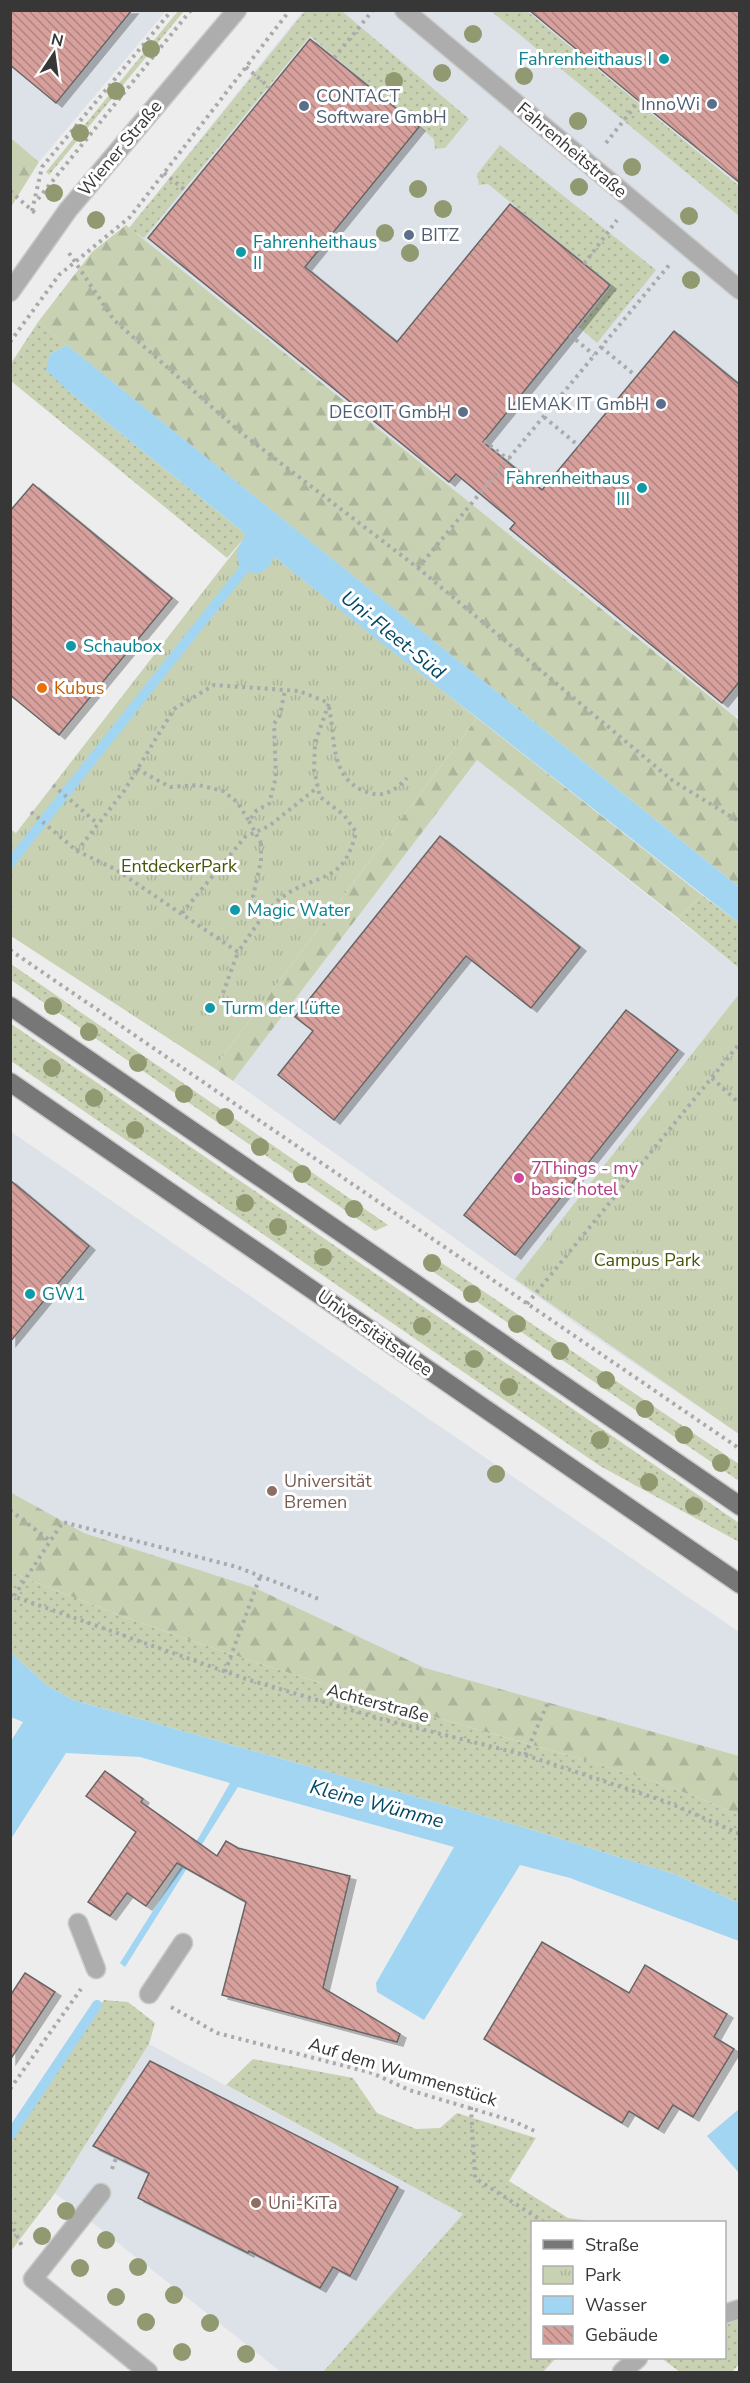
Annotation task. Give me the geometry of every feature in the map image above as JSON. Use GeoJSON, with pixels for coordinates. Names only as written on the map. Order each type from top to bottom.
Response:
{"type":"FeatureCollection","features":[{"type":"Feature","properties":{"kind":"main road"},"geometry":{"type":"LineString","coordinates":[[10,1005],[740,1506]]}},
{"type":"Feature","properties":{"kind":"main road","name":"Universitätsallee"},"geometry":{"type":"LineString","coordinates":[[10,1082],[740,1584]]}},
{"type":"Feature","properties":{"kind":"street","name":"Wiener Straße"},"geometry":{"type":"LineString","coordinates":[[10,292],[54,230],[237,10]]}},
{"type":"Feature","properties":{"kind":"street","name":"Fahrenheitstraße"},"geometry":{"type":"LineString","coordinates":[[404,10],[740,290]]}},
{"type":"Feature","properties":{"kind":"street"},"geometry":{"type":"LineString","coordinates":[[78,1923],[96,1968]]}},
{"type":"Feature","properties":{"kind":"street"},"geometry":{"type":"LineString","coordinates":[[150,1994],[183,1943]]}},
{"type":"Feature","properties":{"kind":"street"},"geometry":{"type":"LineString","coordinates":[[100,2193],[33,2279],[147,2373]]}},
{"type":"Feature","properties":{"kind":"street"},"geometry":{"type":"LineString","coordinates":[[622,2373],[637,2359]]}},
{"type":"Feature","properties":{"kind":"path"},"geometry":{"type":"LineString","coordinates":[[172,10],[42,167],[36,202],[191,10]]}},
{"type":"Feature","properties":{"kind":"path"},"geometry":{"type":"LineString","coordinates":[[10,342],[59,275],[130,217],[290,10]]}},
{"type":"Feature","properties":{"kind":"path"},"geometry":{"type":"LineString","coordinates":[[334,58],[373,10]]}},
{"type":"Feature","properties":{"kind":"path"},"geometry":{"type":"LineString","coordinates":[[246,67],[270,88]]}},
{"type":"Feature","properties":{"kind":"path"},"geometry":{"type":"LineString","coordinates":[[589,165],[639,101]]}},
{"type":"Feature","properties":{"kind":"path"},"geometry":{"type":"LineString","coordinates":[[164,173],[186,190]]}},
{"type":"Feature","properties":{"kind":"path"},"geometry":{"type":"LineString","coordinates":[[584,264],[632,201]]}},
{"type":"Feature","properties":{"kind":"path"},"geometry":{"type":"LineString","coordinates":[[54,230],[114,321],[240,432],[417,568],[673,781],[740,822]]}},
{"type":"Feature","properties":{"kind":"path"},"geometry":{"type":"LineString","coordinates":[[417,568],[509,460],[685,245]]}},
{"type":"Feature","properties":{"kind":"path"},"geometry":{"type":"LineString","coordinates":[[570,335],[594,355]]}},
{"type":"Feature","properties":{"kind":"path"},"geometry":{"type":"LineString","coordinates":[[601,347],[636,376]]}},
{"type":"Feature","properties":{"kind":"path"},"geometry":{"type":"LineString","coordinates":[[544,417],[579,446]]}},
{"type":"Feature","properties":{"kind":"path"},"geometry":{"type":"LineString","coordinates":[[484,441],[509,460]]}},
{"type":"Feature","properties":{"kind":"path"},"geometry":{"type":"LineString","coordinates":[[77,851],[124,791],[174,709],[214,686],[299,691],[329,703]]}},
{"type":"Feature","properties":{"kind":"path"},"geometry":{"type":"LineString","coordinates":[[249,821],[257,810],[269,804],[276,777],[274,724],[280,715],[285,690]]}},
{"type":"Feature","properties":{"kind":"path"},"geometry":{"type":"LineString","coordinates":[[329,703],[337,763],[344,777],[357,790],[376,795],[396,789],[407,778]]}},
{"type":"Feature","properties":{"kind":"path"},"geometry":{"type":"LineString","coordinates":[[223,993],[238,952],[279,900],[294,889],[320,880],[340,868],[351,854],[356,832],[344,815],[320,797],[314,770],[315,743],[329,703]]}},
{"type":"Feature","properties":{"kind":"path"},"geometry":{"type":"LineString","coordinates":[[137,769],[170,787],[198,785],[223,791],[237,802],[261,843],[261,861],[253,896],[264,917]]}},
{"type":"Feature","properties":{"kind":"path"},"geometry":{"type":"LineString","coordinates":[[53,785],[98,824]]}},
{"type":"Feature","properties":{"kind":"path"},"geometry":{"type":"LineString","coordinates":[[182,913],[245,837],[269,826],[318,787]]}},
{"type":"Feature","properties":{"kind":"path"},"geometry":{"type":"LineString","coordinates":[[31,812],[77,851],[115,869],[238,952]]}},
{"type":"Feature","properties":{"kind":"path"},"geometry":{"type":"LineString","coordinates":[[10,950],[740,1449]]}},
{"type":"Feature","properties":{"kind":"path"},"geometry":{"type":"LineString","coordinates":[[527,1304],[740,1043]]}},
{"type":"Feature","properties":{"kind":"path"},"geometry":{"type":"LineString","coordinates":[[712,1078],[740,1104]]}},
{"type":"Feature","properties":{"kind":"path"},"geometry":{"type":"LineString","coordinates":[[10,1510],[49,1540]]}},
{"type":"Feature","properties":{"kind":"path"},"geometry":{"type":"LineString","coordinates":[[12,1595],[63,1522],[261,1574],[319,1599]]}},
{"type":"Feature","properties":{"kind":"path"},"geometry":{"type":"LineString","coordinates":[[225,1671],[261,1574]]}},
{"type":"Feature","properties":{"kind":"path","name":"Achterstraße"},"geometry":{"type":"LineString","coordinates":[[12,1595],[225,1671],[385,1720],[525,1755],[667,1802],[740,1834]]}},
{"type":"Feature","properties":{"kind":"path"},"geometry":{"type":"LineString","coordinates":[[525,1755],[549,1700]]}},
{"type":"Feature","properties":{"kind":"path"},"geometry":{"type":"LineString","coordinates":[[10,2089],[96,1968]]}},
{"type":"Feature","properties":{"kind":"path","name":"Auf dem Wummenstück"},"geometry":{"type":"LineString","coordinates":[[150,1994],[217,2032],[372,2073],[409,2090],[471,2108],[537,2132]]}},
{"type":"Feature","properties":{"kind":"path"},"geometry":{"type":"LineString","coordinates":[[471,2108],[476,2178],[541,2221]]}},
{"type":"Feature","properties":{"kind":"shaded area"},"geometry":{"type":"Polygon","coordinates":[[[10,11],[166,11],[39,162],[11,138],[10,11]]]}},
{"type":"Feature","properties":{"kind":"shaded area","name":"BITZ"},"geometry":{"type":"Polygon","coordinates":[[[303,11],[739,11],[739,713],[736,717],[129,228],[303,11]]]}},
{"type":"Feature","properties":{"kind":"shaded area"},"geometry":{"type":"Polygon","coordinates":[[[477,760],[739,968],[739,1434],[583,1329],[233,1081],[477,760]]]}},
{"type":"Feature","properties":{"kind":"shaded area","name":"Universität Bremen"},"geometry":{"type":"Polygon","coordinates":[[[10,1131],[739,1632],[739,1815],[709,1801],[11,1572],[10,1131]]]}},
{"type":"Feature","properties":{"kind":"shaded area","name":"Uni-KiTa"},"geometry":{"type":"Polygon","coordinates":[[[149,2044],[464,2214],[323,2372],[281,2372],[55,2193],[149,2044]]]}},
{"type":"Feature","properties":{"kind":"green space"},"geometry":{"type":"Polygon","coordinates":[[[178,11],[184,11],[49,175],[46,172],[178,11]]]}},
{"type":"Feature","properties":{"kind":"green space"},"geometry":{"type":"Polygon","coordinates":[[[305,11],[343,12],[469,119],[445,148],[435,149],[434,139],[310,36],[144,238],[129,228],[305,11]]]}},
{"type":"Feature","properties":{"kind":"green space"},"geometry":{"type":"Polygon","coordinates":[[[491,11],[527,11],[739,186],[739,216],[491,11]]]}},
{"type":"Feature","properties":{"kind":"green space"},"geometry":{"type":"Polygon","coordinates":[[[11,138],[39,162],[11,207],[11,138]]]}},
{"type":"Feature","properties":{"kind":"green space"},"geometry":{"type":"Polygon","coordinates":[[[500,145],[656,270],[597,343],[579,327],[612,285],[488,184],[479,185],[477,174],[500,145]]]}},
{"type":"Feature","properties":{"kind":"green space"},"geometry":{"type":"Polygon","coordinates":[[[126,225],[739,720],[739,887],[38,322],[92,252],[126,225]]]}},
{"type":"Feature","properties":{"kind":"green space"},"geometry":{"type":"Polygon","coordinates":[[[38,322],[67,345],[50,354],[68,391],[247,535],[227,558],[11,381],[10,365],[38,322]]]}},
{"type":"Feature","properties":{"kind":"green space","name":"EntdeckerPark"},"geometry":{"type":"Polygon","coordinates":[[[247,535],[477,718],[214,1068],[11,936],[10,829],[16,833],[247,535]]]}},
{"type":"Feature","properties":{"kind":"green space"},"geometry":{"type":"Polygon","coordinates":[[[477,718],[702,895],[678,918],[477,760],[233,1081],[214,1068],[477,718]]]}},
{"type":"Feature","properties":{"kind":"green space"},"geometry":{"type":"Polygon","coordinates":[[[702,895],[739,923],[739,968],[678,918],[702,895]]]}},
{"type":"Feature","properties":{"kind":"green space"},"geometry":{"type":"Polygon","coordinates":[[[10,964],[388,1225],[375,1231],[11,980],[10,964]]]}},
{"type":"Feature","properties":{"kind":"green space","name":"Campus Park"},"geometry":{"type":"Polygon","coordinates":[[[739,994],[739,1434],[515,1279],[739,994]]]}},
{"type":"Feature","properties":{"kind":"green space"},"geometry":{"type":"Polygon","coordinates":[[[10,1023],[739,1523],[739,1542],[600,1466],[11,1061],[10,1023]]]}},
{"type":"Feature","properties":{"kind":"green space"},"geometry":{"type":"Polygon","coordinates":[[[427,1253],[739,1464],[739,1481],[432,1271],[427,1253]]]}},
{"type":"Feature","properties":{"kind":"green space"},"geometry":{"type":"Polygon","coordinates":[[[10,1492],[84,1533],[255,1588],[425,1668],[739,1756],[739,1815],[641,1777],[355,1694],[239,1657],[124,1617],[11,1572],[10,1492]]]}},
{"type":"Feature","properties":{"kind":"green space"},"geometry":{"type":"Polygon","coordinates":[[[11,1572],[124,1617],[239,1657],[355,1694],[641,1777],[739,1815],[739,1903],[674,1874],[516,1825],[73,1700],[48,1686],[11,1653],[11,1572]]]}},
{"type":"Feature","properties":{"kind":"green space"},"geometry":{"type":"Polygon","coordinates":[[[104,2000],[128,2002],[155,2023],[149,2044],[55,2193],[11,2251],[11,2141],[104,2000]]]}},
{"type":"Feature","properties":{"kind":"green space"},"geometry":{"type":"Polygon","coordinates":[[[253,2059],[353,2078],[377,2113],[416,2129],[440,2128],[457,2113],[536,2138],[509,2181],[568,2218],[591,2221],[531,2221],[531,2359],[555,2359],[543,2372],[323,2372],[463,2214],[226,2085],[253,2059]]]}},
{"type":"Feature","properties":{"kind":"green space"},"geometry":{"type":"Polygon","coordinates":[[[739,2320],[739,2364],[732,2372],[680,2372],[662,2359],[726,2359],[726,2325],[739,2320]]]}},
{"type":"Feature","properties":{"kind":"water","name":"Uni-Fleet-Süd"},"geometry":{"type":"Polygon","coordinates":[[[67,345],[739,887],[739,923],[369,633],[68,391],[46,370],[50,354],[67,345]]]}},
{"type":"Feature","properties":{"kind":"water","name":"Kleine Wümme"},"geometry":{"type":"Polygon","coordinates":[[[11,1653],[48,1686],[73,1700],[516,1825],[674,1874],[739,1903],[739,1941],[570,1878],[520,1865],[424,2020],[377,1992],[376,1983],[454,1847],[238,1787],[125,1967],[120,1963],[195,1844],[230,1783],[140,1757],[66,1753],[11,1839],[11,1741],[23,1722],[11,1717],[11,1653]]]}},
{"type":"Feature","properties":{"kind":"water"},"geometry":{"type":"Polygon","coordinates":[[[739,2109],[739,2173],[707,2136],[739,2109]]]}},
{"type":"Feature","properties":{"kind":"building"},"geometry":{"type":"Polygon","coordinates":[[[10,10],[132,10],[56,103],[10,65],[10,10]]]}},
{"type":"Feature","properties":{"kind":"building","name":"Fahrenheithaus I"},"geometry":{"type":"Polygon","coordinates":[[[529,10],[740,10],[740,183],[639,101],[529,10]]]}},
{"type":"Feature","properties":{"kind":"building"},"geometry":{"type":"Polygon","coordinates":[[[310,39],[419,127],[305,267],[397,342],[510,204],[610,285],[483,442],[542,490],[674,331],[740,385],[740,681],[722,703],[510,529],[515,523],[456,474],[449,482],[148,238],[310,39]]]}},
{"type":"Feature","properties":{"kind":"building","name":"Schaubox"},"geometry":{"type":"Polygon","coordinates":[[[33,484],[172,598],[59,735],[10,695],[10,511],[33,484]]]}},
{"type":"Feature","properties":{"kind":"building"},"geometry":{"type":"Polygon","coordinates":[[[440,836],[580,947],[531,1008],[466,956],[334,1120],[278,1075],[313,1031],[295,1017],[440,836]]]}},
{"type":"Feature","properties":{"kind":"building"},"geometry":{"type":"Polygon","coordinates":[[[626,1010],[678,1050],[515,1255],[464,1215],[626,1010]]]}},
{"type":"Feature","properties":{"kind":"building","name":"GW1"},"geometry":{"type":"Polygon","coordinates":[[[10,1180],[89,1246],[10,1342],[10,1180]]]}},
{"type":"Feature","properties":{"kind":"building"},"geometry":{"type":"Polygon","coordinates":[[[105,1771],[143,1799],[141,1802],[217,1856],[226,1841],[238,1848],[350,1876],[323,1988],[400,2034],[397,2042],[222,1995],[246,1902],[177,1863],[146,1906],[127,1893],[110,1916],[88,1902],[136,1832],[86,1796],[105,1771]]]}},
{"type":"Feature","properties":{"kind":"building"},"geometry":{"type":"Polygon","coordinates":[[[542,1942],[629,1993],[645,1965],[727,2014],[714,2037],[734,2049],[693,2117],[673,2105],[658,2129],[629,2111],[622,2123],[484,2039],[542,1942]]]}},
{"type":"Feature","properties":{"kind":"building"},"geometry":{"type":"Polygon","coordinates":[[[25,1973],[55,1992],[10,2060],[10,1996],[25,1973]]]}},
{"type":"Feature","properties":{"kind":"building"},"geometry":{"type":"Polygon","coordinates":[[[150,2061],[398,2187],[350,2276],[333,2267],[320,2288],[138,2198],[149,2173],[93,2146],[150,2061]]]}},
{"type":"Feature","properties":{"kind":"waterway"},"geometry":{"type":"LineString","coordinates":[[255,555],[266,533]]}},
{"type":"Feature","properties":{"kind":"waterway"},"geometry":{"type":"LineString","coordinates":[[10,863],[255,555]]}},
{"type":"Feature","properties":{"kind":"waterway"},"geometry":{"type":"LineString","coordinates":[[10,2135],[97,2005]]}},
{"type":"Feature","properties":{"kind":"place","name":"Fahrenheithaus I"},"geometry":{"type":"Point","coordinates":[664,59]}},
{"type":"Feature","properties":{"kind":"place","name":"InnoWi"},"geometry":{"type":"Point","coordinates":[712,104]}},
{"type":"Feature","properties":{"kind":"place","name":"CONTACT Software GmbH"},"geometry":{"type":"Point","coordinates":[304,106]}},
{"type":"Feature","properties":{"kind":"place","name":"BITZ"},"geometry":{"type":"Point","coordinates":[409,235]}},
{"type":"Feature","properties":{"kind":"place","name":"Fahrenheithaus II"},"geometry":{"type":"Point","coordinates":[241,252]}},
{"type":"Feature","properties":{"kind":"place","name":"LIEMAK IT GmbH"},"geometry":{"type":"Point","coordinates":[661,404]}},
{"type":"Feature","properties":{"kind":"place","name":"DECOIT GmbH"},"geometry":{"type":"Point","coordinates":[463,412]}},
{"type":"Feature","properties":{"kind":"place","name":"Fahrenheithaus III"},"geometry":{"type":"Point","coordinates":[642,488]}},
{"type":"Feature","properties":{"kind":"place","name":"Schaubox"},"geometry":{"type":"Point","coordinates":[71,646]}},
{"type":"Feature","properties":{"kind":"place","name":"Kubus"},"geometry":{"type":"Point","coordinates":[42,688]}},
{"type":"Feature","properties":{"kind":"place","name":"Magic Water"},"geometry":{"type":"Point","coordinates":[235,910]}},
{"type":"Feature","properties":{"kind":"place","name":"Turm der Lüfte"},"geometry":{"type":"Point","coordinates":[210,1008]}},
{"type":"Feature","properties":{"kind":"place","name":"7Things - my basic hotel"},"geometry":{"type":"Point","coordinates":[519,1178]}},
{"type":"Feature","properties":{"kind":"place","name":"GW1"},"geometry":{"type":"Point","coordinates":[30,1294]}},
{"type":"Feature","properties":{"kind":"place","name":"Universität Bremen"},"geometry":{"type":"Point","coordinates":[272,1491]}},
{"type":"Feature","properties":{"kind":"place","name":"Uni-KiTa"},"geometry":{"type":"Point","coordinates":[256,2203]}}]}
